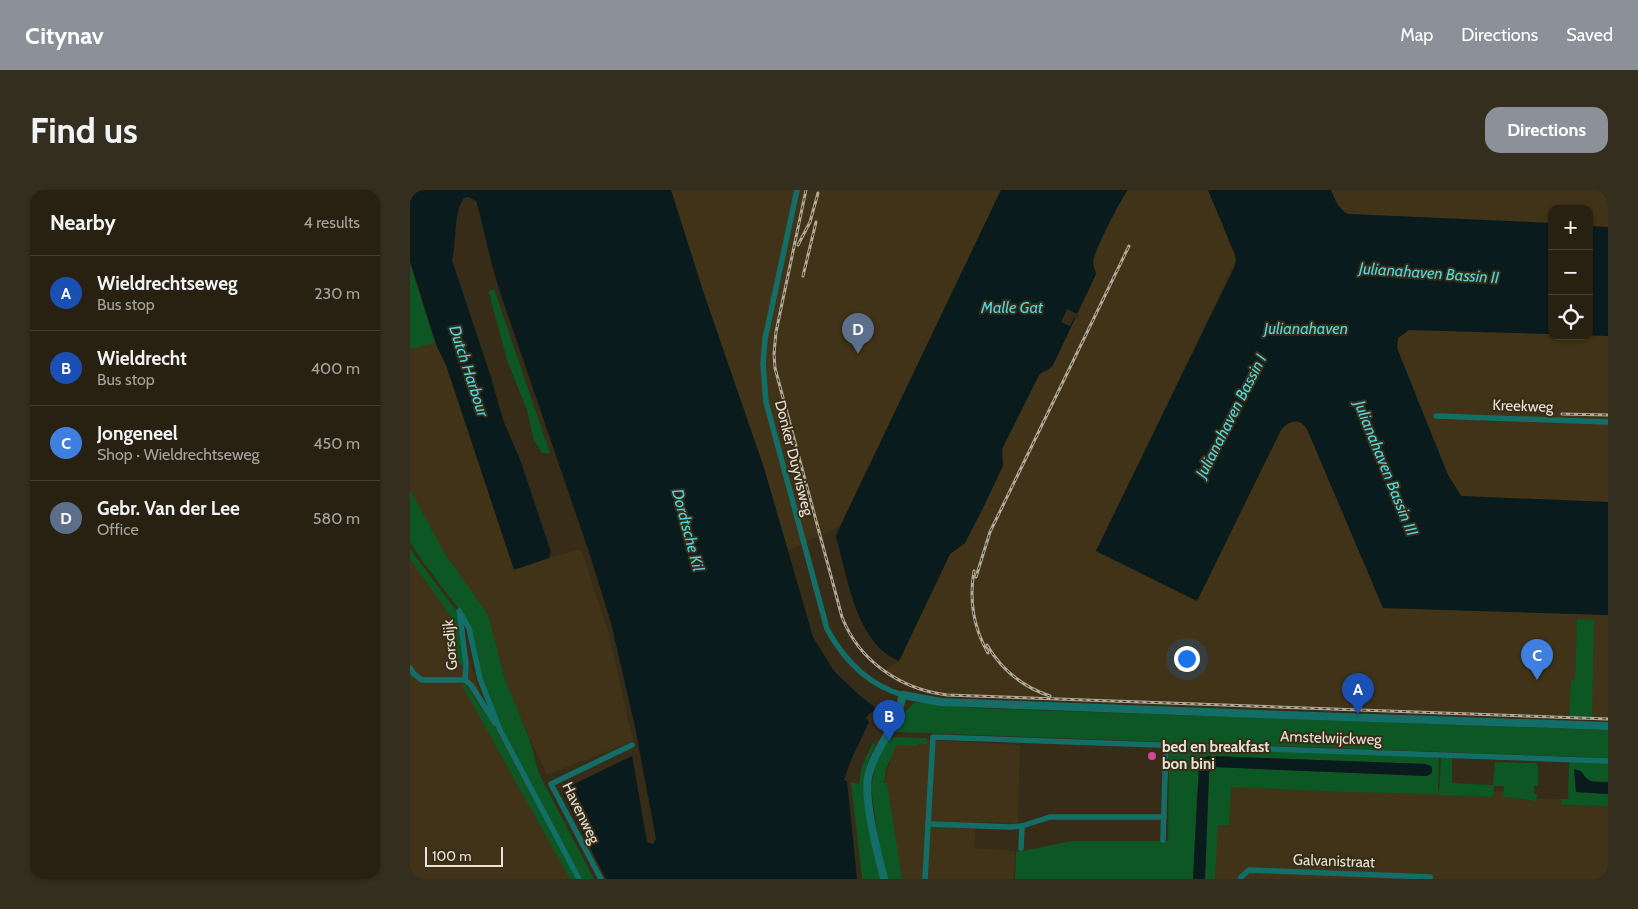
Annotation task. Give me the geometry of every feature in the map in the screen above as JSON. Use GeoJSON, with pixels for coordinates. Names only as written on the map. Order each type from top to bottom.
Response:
{"type":"FeatureCollection","features":[{"type":"Feature","properties":{"kind":"street","name":"Donker Duyvisweg"},"geometry":{"type":"LineString","coordinates":[[797,190],[765,339],[763,364],[766,402],[828,629],[835,643],[852,665],[883,689],[903,695]]}},
{"type":"Feature","properties":{"kind":"street","name":"Kreekweg"},"geometry":{"type":"LineString","coordinates":[[1436,416],[1608,422]]}},
{"type":"Feature","properties":{"kind":"street","name":"Gorsdijk"},"geometry":{"type":"LineString","coordinates":[[500,730],[480,679],[469,628],[459,611],[466,664],[464,680],[471,685],[500,730],[579,879]]}},
{"type":"Feature","properties":{"kind":"street"},"geometry":{"type":"LineString","coordinates":[[410,668],[422,680],[464,680]]}},
{"type":"Feature","properties":{"kind":"street"},"geometry":{"type":"LineString","coordinates":[[884,879],[874,841],[867,791],[868,778],[876,752],[896,719],[903,695],[941,702],[1608,726]]}},
{"type":"Feature","properties":{"kind":"street","name":"Amstelwijckweg"},"geometry":{"type":"LineString","coordinates":[[928,824],[934,736],[1608,761]]}},
{"type":"Feature","properties":{"kind":"street","name":"Havenweg"},"geometry":{"type":"LineString","coordinates":[[601,879],[551,784],[632,744]]}},
{"type":"Feature","properties":{"kind":"street"},"geometry":{"type":"LineString","coordinates":[[1163,840],[1166,744]]}},
{"type":"Feature","properties":{"kind":"street"},"geometry":{"type":"LineString","coordinates":[[925,879],[928,824],[1011,827],[1050,818],[1164,817]]}},
{"type":"Feature","properties":{"kind":"street"},"geometry":{"type":"LineString","coordinates":[[1021,848],[1022,826]]}},
{"type":"Feature","properties":{"kind":"street","name":"Galvanistraat"},"geometry":{"type":"LineString","coordinates":[[1241,879],[1248,870],[1430,878]]}},
{"type":"Feature","properties":{"kind":"street"},"geometry":{"type":"LineString","coordinates":[[410,874],[416,879]]}},
{"type":"Feature","properties":{"kind":"shaded area"},"geometry":{"type":"Polygon","coordinates":[[[671,190],[1001,190],[840,526],[788,551],[764,468],[704,294],[671,190]]]}},
{"type":"Feature","properties":{"kind":"shaded area"},"geometry":{"type":"Polygon","coordinates":[[[1128,190],[1208,190],[1236,261],[1096,551],[1197,601],[1281,430],[1290,421],[1300,422],[1307,429],[1383,608],[1608,614],[1608,719],[957,696],[918,689],[883,671],[899,661],[950,554],[962,546],[982,510],[1002,466],[1002,453],[1005,443],[1039,375],[1049,370],[1053,365],[1093,281],[1093,263],[1096,253],[1121,199],[1128,190]]]}},
{"type":"Feature","properties":{"kind":"shaded area"},"geometry":{"type":"Polygon","coordinates":[[[1331,190],[1608,190],[1608,227],[1593,226],[1593,205],[1548,205],[1548,224],[1348,214],[1342,211],[1331,190]]]}},
{"type":"Feature","properties":{"kind":"shaded area"},"geometry":{"type":"Polygon","coordinates":[[[1409,330],[1548,334],[1548,340],[1593,340],[1593,336],[1608,336],[1608,502],[1462,496],[1448,475],[1397,348],[1398,338],[1409,330]]]}},
{"type":"Feature","properties":{"kind":"shaded area"},"geometry":{"type":"Polygon","coordinates":[[[444,340],[516,568],[581,549],[609,634],[633,741],[547,775],[494,661],[433,545],[410,495],[410,348],[444,340]]]}},
{"type":"Feature","properties":{"kind":"shaded area"},"geometry":{"type":"Polygon","coordinates":[[[410,559],[454,612],[481,696],[588,879],[421,879],[410,870],[410,559]]]}},
{"type":"Feature","properties":{"kind":"shaded area"},"geometry":{"type":"Polygon","coordinates":[[[929,740],[1020,745],[1018,823],[976,822],[974,848],[1015,851],[1014,879],[900,879],[885,780],[896,744],[929,740]]]}},
{"type":"Feature","properties":{"kind":"shaded area"},"geometry":{"type":"Polygon","coordinates":[[[1216,782],[1516,792],[1516,798],[1561,799],[1561,805],[1608,806],[1608,879],[1210,879],[1216,782]]]}},
{"type":"Feature","properties":{"kind":"green space"},"geometry":{"type":"Polygon","coordinates":[[[410,264],[435,343],[410,349],[410,264]]]}},
{"type":"Feature","properties":{"kind":"green space"},"geometry":{"type":"Polygon","coordinates":[[[494,289],[550,453],[542,453],[534,440],[527,410],[507,360],[489,293],[489,291],[494,289]]]}},
{"type":"Feature","properties":{"kind":"green space"},"geometry":{"type":"Polygon","coordinates":[[[410,490],[445,554],[488,615],[505,680],[529,738],[539,774],[594,879],[581,879],[503,736],[484,688],[470,624],[410,542],[410,490]]]}},
{"type":"Feature","properties":{"kind":"green space"},"geometry":{"type":"Polygon","coordinates":[[[410,549],[458,613],[465,665],[459,665],[458,662],[451,617],[410,559],[410,549]]]}},
{"type":"Feature","properties":{"kind":"green space"},"geometry":{"type":"Polygon","coordinates":[[[1577,619],[1594,620],[1592,719],[1569,717],[1571,680],[1575,680],[1577,619]]]}},
{"type":"Feature","properties":{"kind":"green space"},"geometry":{"type":"Polygon","coordinates":[[[462,685],[466,685],[495,728],[577,879],[570,879],[462,685]]]}},
{"type":"Feature","properties":{"kind":"green space"},"geometry":{"type":"Polygon","coordinates":[[[915,702],[975,708],[1608,730],[1608,758],[895,732],[894,729],[906,711],[915,702]]]}},
{"type":"Feature","properties":{"kind":"green space"},"geometry":{"type":"Polygon","coordinates":[[[889,737],[925,738],[928,740],[927,744],[918,744],[917,746],[897,745],[886,769],[884,783],[887,783],[902,879],[887,879],[879,844],[871,788],[873,769],[889,737]]]}},
{"type":"Feature","properties":{"kind":"green space"},"geometry":{"type":"Polygon","coordinates":[[[873,742],[875,746],[865,770],[864,790],[869,829],[880,879],[862,879],[851,782],[859,784],[862,766],[873,742]]]}},
{"type":"Feature","properties":{"kind":"green space"},"geometry":{"type":"Polygon","coordinates":[[[1171,747],[1439,757],[1438,794],[1231,787],[1229,825],[1218,825],[1215,879],[1205,879],[1209,773],[1213,767],[1427,776],[1432,772],[1425,764],[1208,756],[1197,792],[1193,879],[1015,879],[1016,852],[1073,841],[1168,841],[1169,749],[1171,747]]]}},
{"type":"Feature","properties":{"kind":"green space"},"geometry":{"type":"Polygon","coordinates":[[[1441,757],[1452,757],[1452,783],[1493,785],[1495,762],[1536,763],[1538,767],[1538,786],[1534,786],[1534,794],[1537,794],[1536,801],[1503,797],[1504,786],[1494,786],[1493,797],[1439,795],[1441,757]]]}},
{"type":"Feature","properties":{"kind":"green space"},"geometry":{"type":"Polygon","coordinates":[[[1569,762],[1608,763],[1608,782],[1589,781],[1574,770],[1576,792],[1608,794],[1608,806],[1561,805],[1561,799],[1568,799],[1569,762]]]}},
{"type":"Feature","properties":{"kind":"water"},"geometry":{"type":"Polygon","coordinates":[[[410,190],[671,190],[704,294],[764,468],[813,637],[834,671],[877,709],[866,718],[869,722],[844,780],[847,781],[857,879],[606,879],[563,794],[564,789],[632,756],[647,841],[653,844],[656,839],[635,727],[611,623],[591,558],[500,292],[476,201],[468,197],[464,198],[458,211],[452,260],[490,374],[503,420],[521,462],[551,552],[549,558],[514,570],[446,365],[437,347],[410,261],[410,190]]]}},
{"type":"Feature","properties":{"kind":"water","name":"Malle Gat"},"geometry":{"type":"Polygon","coordinates":[[[1001,190],[1128,190],[1097,249],[1093,262],[1096,274],[1053,365],[1039,375],[1002,449],[1003,466],[982,510],[965,543],[950,554],[899,661],[884,652],[863,625],[850,590],[836,537],[1001,190]]]}},
{"type":"Feature","properties":{"kind":"water","name":"Julianahaven"},"geometry":{"type":"Polygon","coordinates":[[[1208,190],[1331,190],[1339,207],[1348,214],[1548,223],[1548,334],[1409,330],[1398,338],[1397,348],[1448,475],[1461,496],[1608,502],[1608,615],[1383,608],[1307,429],[1298,422],[1291,422],[1281,430],[1197,601],[1096,551],[1234,268],[1235,255],[1208,190]]]}},
{"type":"Feature","properties":{"kind":"water"},"geometry":{"type":"Polygon","coordinates":[[[1593,226],[1608,227],[1608,336],[1593,335],[1593,226]]]}},
{"type":"Feature","properties":{"kind":"water"},"geometry":{"type":"Polygon","coordinates":[[[1208,756],[1425,764],[1431,766],[1432,773],[1427,776],[1213,767],[1209,773],[1205,879],[1193,879],[1199,765],[1203,758],[1208,756]]]}},
{"type":"Feature","properties":{"kind":"water"},"geometry":{"type":"Polygon","coordinates":[[[1574,769],[1581,771],[1589,780],[1608,782],[1608,794],[1576,792],[1574,769]]]}},
{"type":"Feature","properties":{"kind":"pier"},"geometry":{"type":"Polygon","coordinates":[[[1067,309],[1079,315],[1077,319],[1074,318],[1070,326],[1061,322],[1067,309]]]}},
{"type":"Feature","properties":{"kind":"railway"},"geometry":{"type":"LineString","coordinates":[[806,190],[776,332],[775,368],[842,617],[849,633],[859,647],[883,670],[913,686],[947,695],[1608,719]]}},
{"type":"Feature","properties":{"kind":"railway"},"geometry":{"type":"LineString","coordinates":[[798,245],[810,222],[818,193]]}},
{"type":"Feature","properties":{"kind":"railway"},"geometry":{"type":"LineString","coordinates":[[803,276],[816,222]]}},
{"type":"Feature","properties":{"kind":"railway"},"geometry":{"type":"LineString","coordinates":[[976,577],[990,532],[1129,246]]}},
{"type":"Feature","properties":{"kind":"railway"},"geometry":{"type":"LineString","coordinates":[[1562,414],[1608,415]]}},
{"type":"Feature","properties":{"kind":"railway"},"geometry":{"type":"LineString","coordinates":[[974,571],[972,603],[979,633],[988,653]]}},
{"type":"Feature","properties":{"kind":"railway"},"geometry":{"type":"LineString","coordinates":[[987,645],[999,662],[1014,676],[1031,688],[1050,696]]}},
{"type":"Feature","properties":{"kind":"place","name":"Gebr. Van der Lee"},"geometry":{"type":"Point","coordinates":[858,354]}},
{"type":"Feature","properties":{"kind":"place","name":"Jongeneel"},"geometry":{"type":"Point","coordinates":[1537,680]}},
{"type":"Feature","properties":{"kind":"place","name":"Wieldrechtseweg"},"geometry":{"type":"Point","coordinates":[1358,714]}},
{"type":"Feature","properties":{"kind":"place","name":"Wieldrecht"},"geometry":{"type":"Point","coordinates":[889,741]}},
{"type":"Feature","properties":{"kind":"place","name":"bed en breakfast bon bini"},"geometry":{"type":"Point","coordinates":[1152,756]}},
{"type":"Feature","properties":{"kind":"water label","name":"Julianahaven Bassin II"},"geometry":{"type":"Point","coordinates":[1429,273]}},
{"type":"Feature","properties":{"kind":"water label","name":"Dutch Harbour"},"geometry":{"type":"Point","coordinates":[469,371]}},
{"type":"Feature","properties":{"kind":"water label","name":"Julianahaven Bassin I"},"geometry":{"type":"Point","coordinates":[1231,416]}},
{"type":"Feature","properties":{"kind":"water label","name":"Julianahaven Bassin III"},"geometry":{"type":"Point","coordinates":[1386,468]}},
{"type":"Feature","properties":{"kind":"water label","name":"Dordtsche Kil"},"geometry":{"type":"Point","coordinates":[688,530]}}]}
